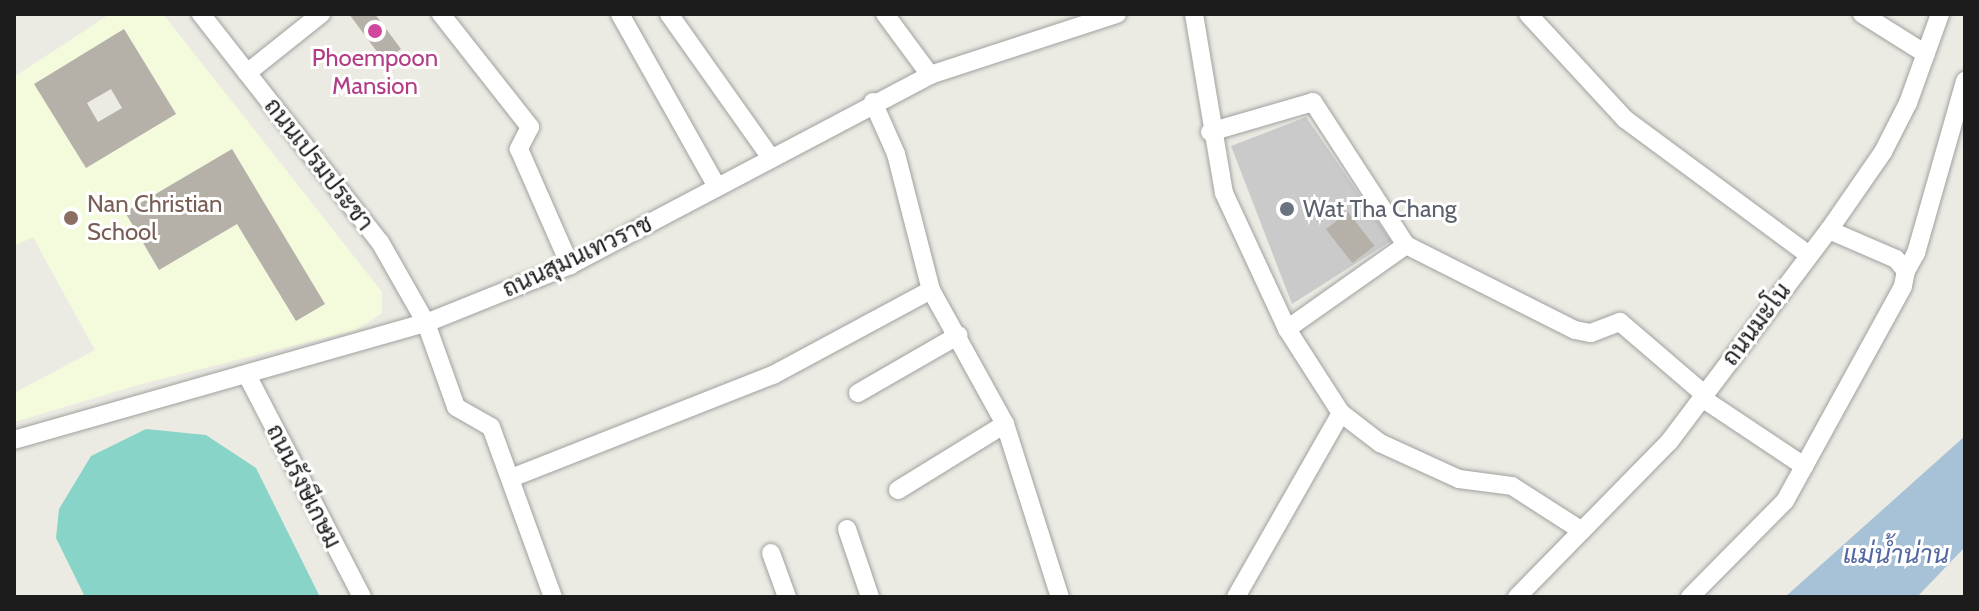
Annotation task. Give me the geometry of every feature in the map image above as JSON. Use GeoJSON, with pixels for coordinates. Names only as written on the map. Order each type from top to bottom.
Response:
{"type":"FeatureCollection","features":[{"type":"Feature","properties":{"kind":"street","name":"ถนนเปรมประชา"},"geometry":{"type":"LineString","coordinates":[[201,14],[380,242],[426,323],[456,407],[491,427],[553,597]]}},
{"type":"Feature","properties":{"kind":"street"},"geometry":{"type":"LineString","coordinates":[[247,73],[321,14]]}},
{"type":"Feature","properties":{"kind":"street"},"geometry":{"type":"LineString","coordinates":[[441,14],[530,127],[519,149],[570,265]]}},
{"type":"Feature","properties":{"kind":"street"},"geometry":{"type":"LineString","coordinates":[[620,14],[717,187]]}},
{"type":"Feature","properties":{"kind":"street"},"geometry":{"type":"LineString","coordinates":[[669,14],[771,158]]}},
{"type":"Feature","properties":{"kind":"street"},"geometry":{"type":"LineString","coordinates":[[885,14],[930,75]]}},
{"type":"Feature","properties":{"kind":"street","name":"ถนนสุมนเทวราช"},"geometry":{"type":"LineString","coordinates":[[14,440],[426,323],[570,265],[873,102],[930,75],[1117,14]]}},
{"type":"Feature","properties":{"kind":"street"},"geometry":{"type":"LineString","coordinates":[[1194,14],[1210,132],[1224,193],[1287,329],[1341,413],[1380,443],[1459,479],[1512,486],[1582,531]]}},
{"type":"Feature","properties":{"kind":"street"},"geometry":{"type":"LineString","coordinates":[[1528,14],[1625,119],[1809,255]]}},
{"type":"Feature","properties":{"kind":"street"},"geometry":{"type":"LineString","coordinates":[[1862,14],[1926,54]]}},
{"type":"Feature","properties":{"kind":"street","name":"ถนนมะโน"},"geometry":{"type":"LineString","coordinates":[[1517,597],[1669,442],[1829,230],[1883,152],[1940,14]]}},
{"type":"Feature","properties":{"kind":"street"},"geometry":{"type":"LineString","coordinates":[[1690,597],[1785,501],[1903,286],[1906,271],[1916,253],[1965,81]]}},
{"type":"Feature","properties":{"kind":"street"},"geometry":{"type":"LineString","coordinates":[[873,102],[896,154],[931,290],[959,335],[1005,424],[1060,597]]}},
{"type":"Feature","properties":{"kind":"street"},"geometry":{"type":"LineString","coordinates":[[1210,132],[1313,102],[1406,245],[1575,330],[1591,333],[1620,322],[1703,396],[1804,466]]}},
{"type":"Feature","properties":{"kind":"street"},"geometry":{"type":"LineString","coordinates":[[1829,230],[1896,259],[1906,271]]}},
{"type":"Feature","properties":{"kind":"street"},"geometry":{"type":"LineString","coordinates":[[1287,329],[1406,245]]}},
{"type":"Feature","properties":{"kind":"street"},"geometry":{"type":"LineString","coordinates":[[511,478],[773,375],[931,290]]}},
{"type":"Feature","properties":{"kind":"street"},"geometry":{"type":"LineString","coordinates":[[858,393],[959,335]]}},
{"type":"Feature","properties":{"kind":"street","name":"ถนนรังษีเกษม"},"geometry":{"type":"LineString","coordinates":[[247,375],[362,597]]}},
{"type":"Feature","properties":{"kind":"street"},"geometry":{"type":"LineString","coordinates":[[1239,596],[1341,413]]}},
{"type":"Feature","properties":{"kind":"street"},"geometry":{"type":"LineString","coordinates":[[898,490],[1005,424]]}},
{"type":"Feature","properties":{"kind":"street"},"geometry":{"type":"LineString","coordinates":[[847,529],[870,597]]}},
{"type":"Feature","properties":{"kind":"street"},"geometry":{"type":"LineString","coordinates":[[771,553],[787,597]]}},
{"type":"Feature","properties":{"kind":"shaded area","name":"Nan Christian School"},"geometry":{"type":"Polygon","coordinates":[[[110,14],[163,14],[382,292],[382,313],[356,330],[145,383],[14,422],[14,393],[95,350],[33,237],[14,246],[14,77],[110,14]],[[124,29],[35,84],[86,168],[176,113],[124,29]],[[232,149],[125,213],[159,270],[237,224],[296,321],[324,303],[232,149]]]}},
{"type":"Feature","properties":{"kind":"shaded area"},"geometry":{"type":"Polygon","coordinates":[[[1306,117],[1391,241],[1292,304],[1231,146],[1306,117]]]}},
{"type":"Feature","properties":{"kind":"shaded area"},"geometry":{"type":"Polygon","coordinates":[[[146,429],[206,435],[256,468],[320,597],[85,597],[56,538],[59,509],[91,456],[146,429]]]}},
{"type":"Feature","properties":{"kind":"water","name":"แม่น้ำน่าน"},"geometry":{"type":"Polygon","coordinates":[[[1965,436],[1965,547],[1917,597],[1785,597],[1965,436]]]}},
{"type":"Feature","properties":{"kind":"building","name":"Phoempoon Mansion"},"geometry":{"type":"Polygon","coordinates":[[[349,14],[375,14],[401,49],[384,61],[349,14]]]}},
{"type":"Feature","properties":{"kind":"building"},"geometry":{"type":"Polygon","coordinates":[[[124,29],[176,114],[86,168],[34,84],[124,29]],[[111,89],[87,103],[98,122],[122,108],[111,89]]]}},
{"type":"Feature","properties":{"kind":"building"},"geometry":{"type":"Polygon","coordinates":[[[232,149],[325,304],[296,321],[237,224],[159,270],[125,212],[232,149]]]}},
{"type":"Feature","properties":{"kind":"building"},"geometry":{"type":"Polygon","coordinates":[[[1348,212],[1374,246],[1352,263],[1326,229],[1348,212]]]}},
{"type":"Feature","properties":{"kind":"place","name":"Phoempoon Mansion"},"geometry":{"type":"Point","coordinates":[375,31]}},
{"type":"Feature","properties":{"kind":"place","name":"Wat Tha Chang"},"geometry":{"type":"Point","coordinates":[1287,209]}},
{"type":"Feature","properties":{"kind":"place","name":"Nan Christian School"},"geometry":{"type":"Point","coordinates":[71,218]}}]}
